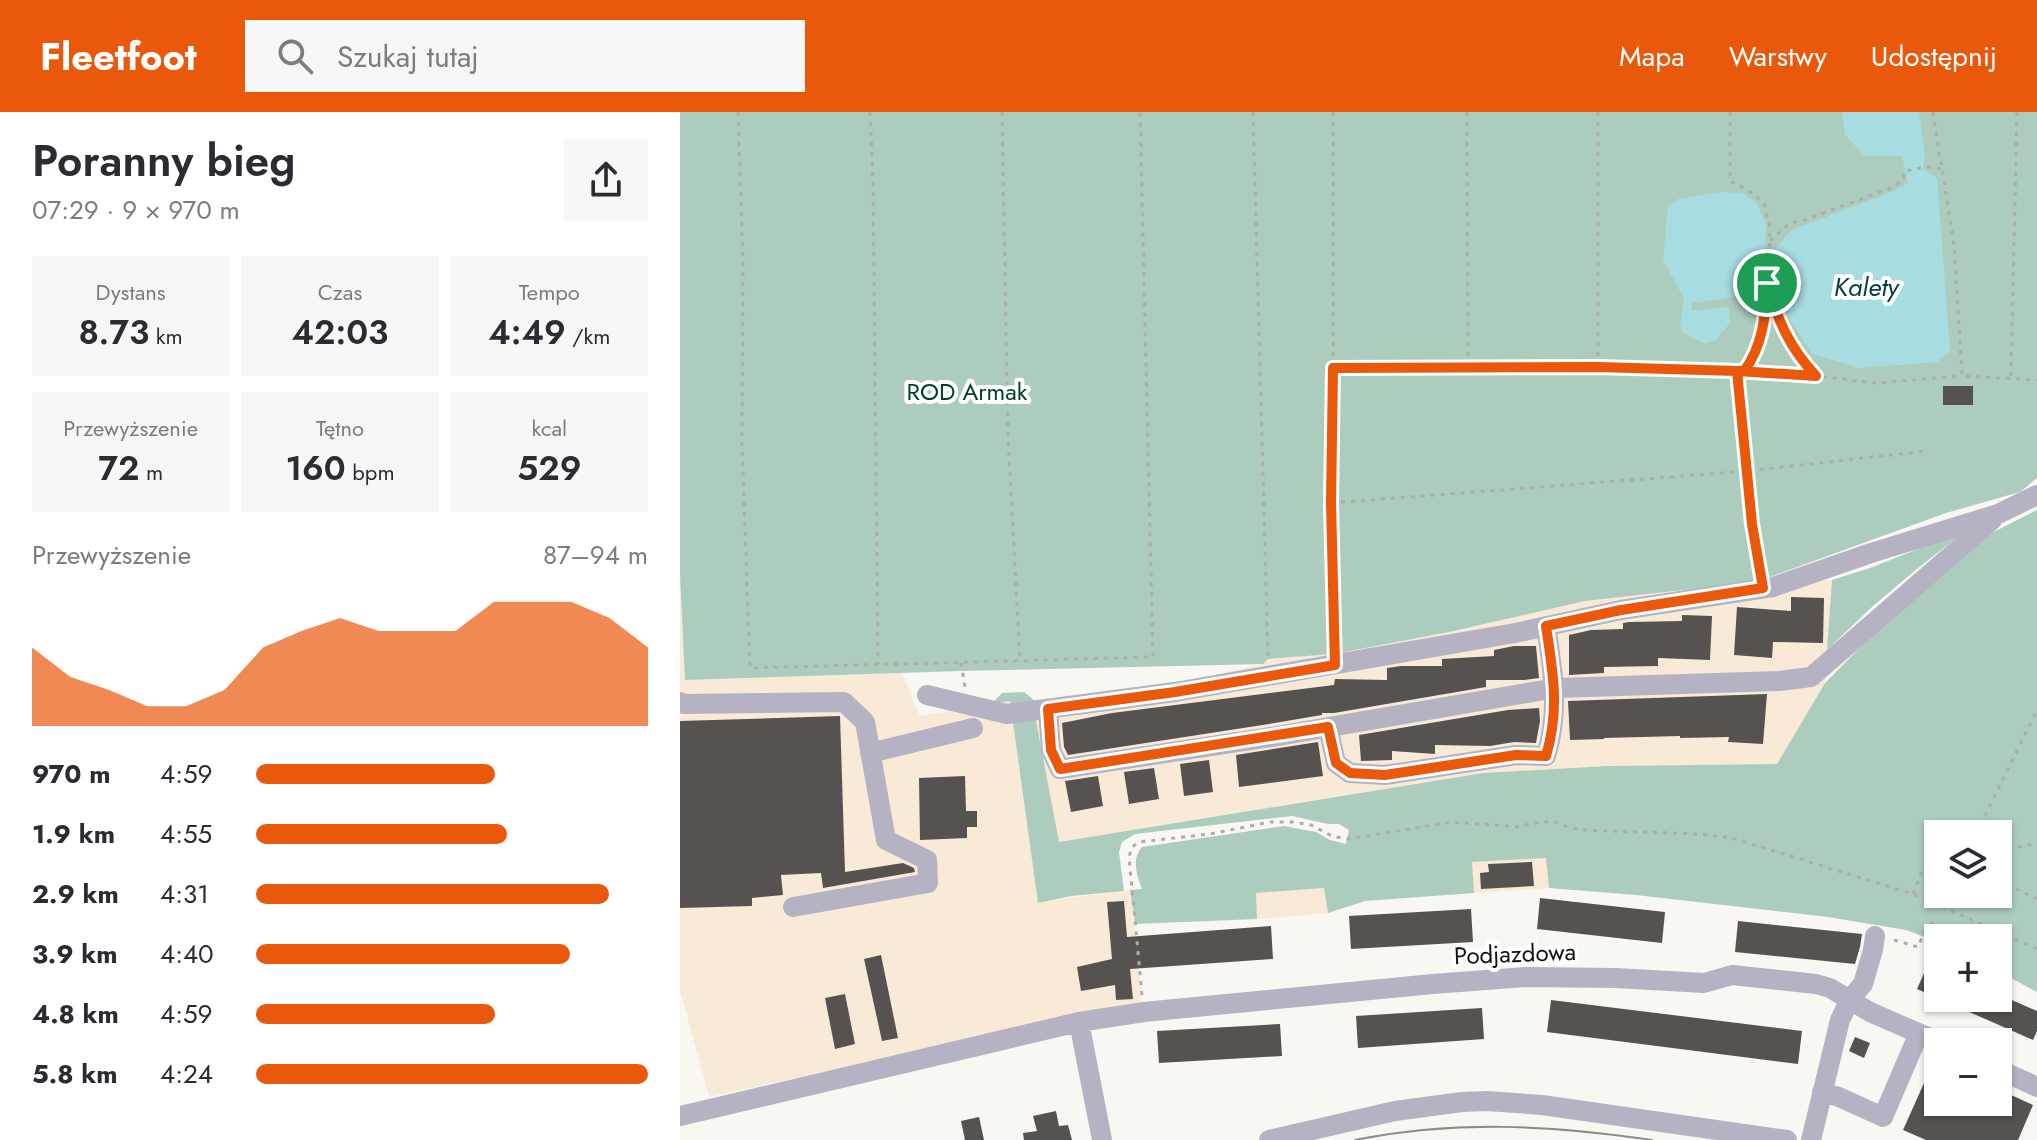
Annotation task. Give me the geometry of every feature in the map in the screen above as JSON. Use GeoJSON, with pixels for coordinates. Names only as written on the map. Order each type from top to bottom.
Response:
{"type":"FeatureCollection","features":[{"type":"Feature","properties":{"kind":"street"},"geometry":{"type":"LineString","coordinates":[[927,695],[1007,714],[1048,709],[1268,677],[1621,610],[1773,587],[1998,514],[2037,495]]}},
{"type":"Feature","properties":{"kind":"street"},"geometry":{"type":"LineString","coordinates":[[1048,709],[1051,750],[1060,769],[1556,688],[1779,681],[1811,677],[1998,514]]}},
{"type":"Feature","properties":{"kind":"street"},"geometry":{"type":"LineString","coordinates":[[1328,727],[1336,763],[1350,773],[1385,775],[1516,755],[1546,756],[1551,739],[1556,688],[1546,626]]}},
{"type":"Feature","properties":{"kind":"street"},"geometry":{"type":"LineString","coordinates":[[680,702],[844,702],[865,722],[886,840],[927,860],[928,883],[793,907]]}},
{"type":"Feature","properties":{"kind":"street"},"geometry":{"type":"LineString","coordinates":[[870,753],[973,728]]}},
{"type":"Feature","properties":{"kind":"street"},"geometry":{"type":"LineString","coordinates":[[1811,1140],[1840,1020],[1850,999],[1863,984],[1875,936]]}},
{"type":"Feature","properties":{"kind":"street","name":"Podjazdowa"},"geometry":{"type":"LineString","coordinates":[[680,1116],[1079,1022],[1144,1012],[1526,977],[1704,983],[1732,975],[1816,984],[1924,1035]]}},
{"type":"Feature","properties":{"kind":"street"},"geometry":{"type":"LineString","coordinates":[[1079,1022],[1102,1140]]}},
{"type":"Feature","properties":{"kind":"street"},"geometry":{"type":"LineString","coordinates":[[1822,1092],[1883,1117],[1919,1033]]}},
{"type":"Feature","properties":{"kind":"street"},"geometry":{"type":"LineString","coordinates":[[2012,1075],[2037,1087]]}},
{"type":"Feature","properties":{"kind":"street"},"geometry":{"type":"LineString","coordinates":[[1269,1140],[1395,1111],[1487,1101],[1542,1105],[1787,1140]]}},
{"type":"Feature","properties":{"kind":"path"},"geometry":{"type":"LineString","coordinates":[[738,112],[743,259],[742,445],[750,668],[1153,657],[1140,112]]}},
{"type":"Feature","properties":{"kind":"path"},"geometry":{"type":"LineString","coordinates":[[870,112],[878,665]]}},
{"type":"Feature","properties":{"kind":"path"},"geometry":{"type":"LineString","coordinates":[[1002,112],[1008,436],[1020,661]]}},
{"type":"Feature","properties":{"kind":"path"},"geometry":{"type":"LineString","coordinates":[[1253,112],[1268,677]]}},
{"type":"Feature","properties":{"kind":"path"},"geometry":{"type":"LineString","coordinates":[[1333,112],[1331,503],[1335,665]]}},
{"type":"Feature","properties":{"kind":"path"},"geometry":{"type":"LineString","coordinates":[[1467,112],[1468,367]]}},
{"type":"Feature","properties":{"kind":"path"},"geometry":{"type":"LineString","coordinates":[[1598,112],[1598,367]]}},
{"type":"Feature","properties":{"kind":"path"},"geometry":{"type":"LineString","coordinates":[[1730,112],[1730,181],[1754,194],[1764,204],[1770,241],[1766,318],[1755,353],[1744,371]]}},
{"type":"Feature","properties":{"kind":"path"},"geometry":{"type":"LineString","coordinates":[[1933,112],[1954,245],[1962,376]]}},
{"type":"Feature","properties":{"kind":"path"},"geometry":{"type":"LineString","coordinates":[[2011,378],[2017,112]]}},
{"type":"Feature","properties":{"kind":"path"},"geometry":{"type":"LineString","coordinates":[[1770,241],[1790,223],[1891,188],[1903,180],[1905,171],[1927,167],[1942,169]]}},
{"type":"Feature","properties":{"kind":"path"},"geometry":{"type":"LineString","coordinates":[[1767,283],[1776,316],[1800,358],[1816,376]]}},
{"type":"Feature","properties":{"kind":"path"},"geometry":{"type":"LineString","coordinates":[[1333,368],[1598,367],[1744,371],[1876,383],[1962,376],[2037,380]]}},
{"type":"Feature","properties":{"kind":"path"},"geometry":{"type":"LineString","coordinates":[[1737,371],[1752,524],[1763,588]]}},
{"type":"Feature","properties":{"kind":"path"},"geometry":{"type":"LineString","coordinates":[[1331,503],[1748,471],[1926,451]]}},
{"type":"Feature","properties":{"kind":"path"},"geometry":{"type":"LineString","coordinates":[[1983,820],[2037,710]]}},
{"type":"Feature","properties":{"kind":"path"},"geometry":{"type":"LineString","coordinates":[[1144,1012],[1129,857],[1132,847],[1150,840],[1210,834],[1270,822],[1311,825],[1332,836],[1347,839],[1453,822],[1517,827],[1555,822],[1582,830],[1732,838],[1913,894],[2037,949]]}},
{"type":"Feature","properties":{"kind":"path"},"geometry":{"type":"LineString","coordinates":[[2012,848],[2037,843]]}},
{"type":"Feature","properties":{"kind":"path"},"geometry":{"type":"LineString","coordinates":[[1913,894],[1924,868]]}},
{"type":"Feature","properties":{"kind":"path"},"geometry":{"type":"LineString","coordinates":[[2012,887],[2037,899]]}},
{"type":"Feature","properties":{"kind":"path"},"geometry":{"type":"LineString","coordinates":[[1875,936],[1918,947],[1934,920]]}},
{"type":"Feature","properties":{"kind":"shaded area"},"geometry":{"type":"Polygon","coordinates":[[[680,541],[686,680],[902,673],[920,716],[1010,701],[1038,902],[1130,890],[1142,1002],[709,1097],[680,990],[680,541]]]}},
{"type":"Feature","properties":{"kind":"shaded area"},"geometry":{"type":"Polygon","coordinates":[[[1832,580],[1825,683],[1777,764],[1607,766],[1483,773],[1059,842],[1035,715],[1263,664],[1268,659],[1334,654],[1585,601],[1756,582],[1832,580]]]}},
{"type":"Feature","properties":{"kind":"shaded area"},"geometry":{"type":"Polygon","coordinates":[[[1547,858],[1549,888],[1474,893],[1471,862],[1547,858]]]}},
{"type":"Feature","properties":{"kind":"shaded area"},"geometry":{"type":"Polygon","coordinates":[[[1325,888],[1328,913],[1257,919],[1255,893],[1325,888]]]}},
{"type":"Feature","properties":{"kind":"green space","name":"ROD Armak"},"geometry":{"type":"Polygon","coordinates":[[[680,112],[2037,112],[2037,478],[2020,492],[1946,513],[1756,582],[1585,601],[1334,654],[1268,659],[1263,664],[685,680],[680,574],[680,112]]]}},
{"type":"Feature","properties":{"kind":"green space"},"geometry":{"type":"Polygon","coordinates":[[[2037,510],[2037,992],[2012,979],[2012,924],[1924,924],[1924,937],[1906,930],[1828,917],[1549,888],[1546,858],[1472,862],[1474,893],[1365,901],[1328,913],[1324,888],[1256,893],[1257,919],[1135,924],[1130,890],[1142,889],[1136,862],[1142,847],[1284,826],[1316,832],[1346,844],[1349,830],[1339,824],[1292,816],[1135,834],[1122,842],[1119,852],[1124,891],[1038,903],[1010,701],[991,704],[1002,693],[1024,692],[1035,701],[1059,842],[1483,773],[1607,766],[1777,764],[1825,683],[1907,600],[1972,543],[2037,510]]]}},
{"type":"Feature","properties":{"kind":"green space"},"geometry":{"type":"Polygon","coordinates":[[[1968,529],[1873,606],[1827,650],[1832,580],[1968,529]]]}},
{"type":"Feature","properties":{"kind":"water","name":"Kalety"},"geometry":{"type":"Polygon","coordinates":[[[1842,112],[1919,112],[1925,155],[1923,169],[1937,178],[1950,351],[1937,362],[1860,368],[1812,354],[1782,307],[1771,253],[1792,230],[1908,183],[1902,156],[1865,156],[1845,135],[1842,112]]]}},
{"type":"Feature","properties":{"kind":"water"},"geometry":{"type":"Polygon","coordinates":[[[1720,192],[1742,193],[1757,203],[1766,225],[1764,269],[1750,290],[1734,297],[1692,303],[1691,311],[1729,307],[1730,323],[1716,340],[1704,343],[1683,333],[1680,326],[1684,299],[1663,259],[1668,207],[1678,199],[1720,192]]]}},
{"type":"Feature","properties":{"kind":"building"},"geometry":{"type":"Polygon","coordinates":[[[1943,386],[1973,386],[1973,405],[1943,405],[1943,386]]]}},
{"type":"Feature","properties":{"kind":"building"},"geometry":{"type":"Polygon","coordinates":[[[1791,597],[1824,598],[1823,643],[1773,642],[1772,658],[1734,655],[1737,607],[1791,611],[1791,597]]]}},
{"type":"Feature","properties":{"kind":"building"},"geometry":{"type":"Polygon","coordinates":[[[1682,615],[1712,616],[1710,660],[1658,658],[1658,666],[1604,667],[1604,673],[1569,675],[1569,635],[1591,630],[1623,629],[1623,623],[1629,622],[1682,621],[1682,615]]]}},
{"type":"Feature","properties":{"kind":"building"},"geometry":{"type":"Polygon","coordinates":[[[1536,646],[1539,678],[1486,680],[1486,687],[1068,755],[1064,747],[1062,723],[1112,713],[1334,685],[1335,679],[1387,680],[1387,668],[1442,666],[1442,659],[1494,656],[1494,650],[1536,646]]]}},
{"type":"Feature","properties":{"kind":"building"},"geometry":{"type":"Polygon","coordinates":[[[1767,694],[1763,744],[1728,742],[1729,737],[1570,740],[1568,701],[1767,694]]]}},
{"type":"Feature","properties":{"kind":"building"},"geometry":{"type":"Polygon","coordinates":[[[1539,708],[1536,743],[1435,745],[1435,754],[1392,751],[1392,760],[1361,761],[1359,735],[1508,710],[1539,708]]]}},
{"type":"Feature","properties":{"kind":"building"},"geometry":{"type":"Polygon","coordinates":[[[840,716],[845,872],[903,863],[914,868],[915,872],[823,888],[821,873],[781,875],[783,895],[752,898],[752,906],[680,908],[680,721],[840,716]]]}},
{"type":"Feature","properties":{"kind":"building"},"geometry":{"type":"Polygon","coordinates":[[[1318,742],[1323,776],[1239,787],[1236,755],[1318,742]]]}},
{"type":"Feature","properties":{"kind":"building"},"geometry":{"type":"Polygon","coordinates":[[[1209,760],[1213,792],[1184,796],[1180,764],[1209,760]]]}},
{"type":"Feature","properties":{"kind":"building"},"geometry":{"type":"Polygon","coordinates":[[[1154,768],[1159,799],[1129,804],[1124,772],[1154,768]]]}},
{"type":"Feature","properties":{"kind":"building"},"geometry":{"type":"Polygon","coordinates":[[[965,776],[966,811],[977,811],[977,827],[967,827],[967,838],[920,840],[919,778],[965,776]]]}},
{"type":"Feature","properties":{"kind":"building"},"geometry":{"type":"Polygon","coordinates":[[[1098,776],[1103,806],[1071,812],[1065,781],[1098,776]]]}},
{"type":"Feature","properties":{"kind":"building"},"geometry":{"type":"Polygon","coordinates":[[[1532,862],[1534,886],[1481,889],[1480,873],[1489,872],[1488,864],[1532,862]]]}},
{"type":"Feature","properties":{"kind":"building"},"geometry":{"type":"Polygon","coordinates":[[[1540,898],[1665,912],[1662,943],[1537,929],[1540,898]]]}},
{"type":"Feature","properties":{"kind":"building"},"geometry":{"type":"Polygon","coordinates":[[[1124,901],[1127,937],[1271,926],[1273,959],[1130,969],[1133,999],[1116,1000],[1115,985],[1081,991],[1077,967],[1112,959],[1107,902],[1124,901]]]}},
{"type":"Feature","properties":{"kind":"building"},"geometry":{"type":"Polygon","coordinates":[[[1471,909],[1473,942],[1351,949],[1349,916],[1471,909]]]}},
{"type":"Feature","properties":{"kind":"building"},"geometry":{"type":"Polygon","coordinates":[[[1738,921],[1862,934],[1860,947],[1855,964],[1735,952],[1738,921]]]}},
{"type":"Feature","properties":{"kind":"building"},"geometry":{"type":"Polygon","coordinates":[[[881,955],[898,1038],[882,1041],[864,959],[881,955]]]}},
{"type":"Feature","properties":{"kind":"building"},"geometry":{"type":"Polygon","coordinates":[[[1924,973],[1924,992],[1917,989],[1924,973]]]}},
{"type":"Feature","properties":{"kind":"building"},"geometry":{"type":"Polygon","coordinates":[[[845,994],[855,1044],[835,1049],[825,998],[845,994]]]}},
{"type":"Feature","properties":{"kind":"building"},"geometry":{"type":"Polygon","coordinates":[[[1551,1000],[1802,1031],[1798,1064],[1547,1032],[1551,1000]]]}},
{"type":"Feature","properties":{"kind":"building"},"geometry":{"type":"Polygon","coordinates":[[[2012,1000],[2037,1011],[2037,1031],[2033,1040],[2012,1031],[2012,1028],[1969,1012],[2012,1012],[2012,1000]]]}},
{"type":"Feature","properties":{"kind":"building"},"geometry":{"type":"Polygon","coordinates":[[[1482,1008],[1484,1039],[1358,1048],[1356,1016],[1482,1008]]]}},
{"type":"Feature","properties":{"kind":"building"},"geometry":{"type":"Polygon","coordinates":[[[1280,1024],[1282,1056],[1159,1063],[1157,1031],[1280,1024]]]}},
{"type":"Feature","properties":{"kind":"building"},"geometry":{"type":"Polygon","coordinates":[[[1855,1037],[1870,1043],[1864,1058],[1849,1051],[1855,1037]]]}},
{"type":"Feature","properties":{"kind":"building"},"geometry":{"type":"Polygon","coordinates":[[[1924,1083],[1924,1116],[2012,1116],[2012,1095],[2033,1105],[2018,1140],[1926,1140],[1903,1130],[1924,1083]]]}},
{"type":"Feature","properties":{"kind":"building"},"geometry":{"type":"Polygon","coordinates":[[[1056,1111],[1059,1126],[1068,1125],[1072,1140],[1024,1140],[1023,1133],[1037,1131],[1033,1116],[1056,1111]]]}},
{"type":"Feature","properties":{"kind":"building"},"geometry":{"type":"Polygon","coordinates":[[[979,1117],[984,1140],[965,1140],[961,1121],[979,1117]]]}},
{"type":"Feature","properties":{"kind":"tram line"},"geometry":{"type":"LineString","coordinates":[[1355,1140],[1467,1127],[1540,1128],[1652,1140]]}},
{"type":"Feature","properties":{"kind":"route"},"geometry":{"type":"LineString","coordinates":[[1767,283],[1776,316],[1800,358],[1816,376],[1737,371],[1752,524],[1763,588],[1621,610],[1546,626],[1556,688],[1551,739],[1546,756],[1516,755],[1385,775],[1350,773],[1336,763],[1328,727],[1060,769],[1051,750],[1048,709],[1175,692],[1335,665],[1331,503],[1333,368],[1598,367],[1744,371],[1755,353],[1766,318],[1767,283]]}}]}
